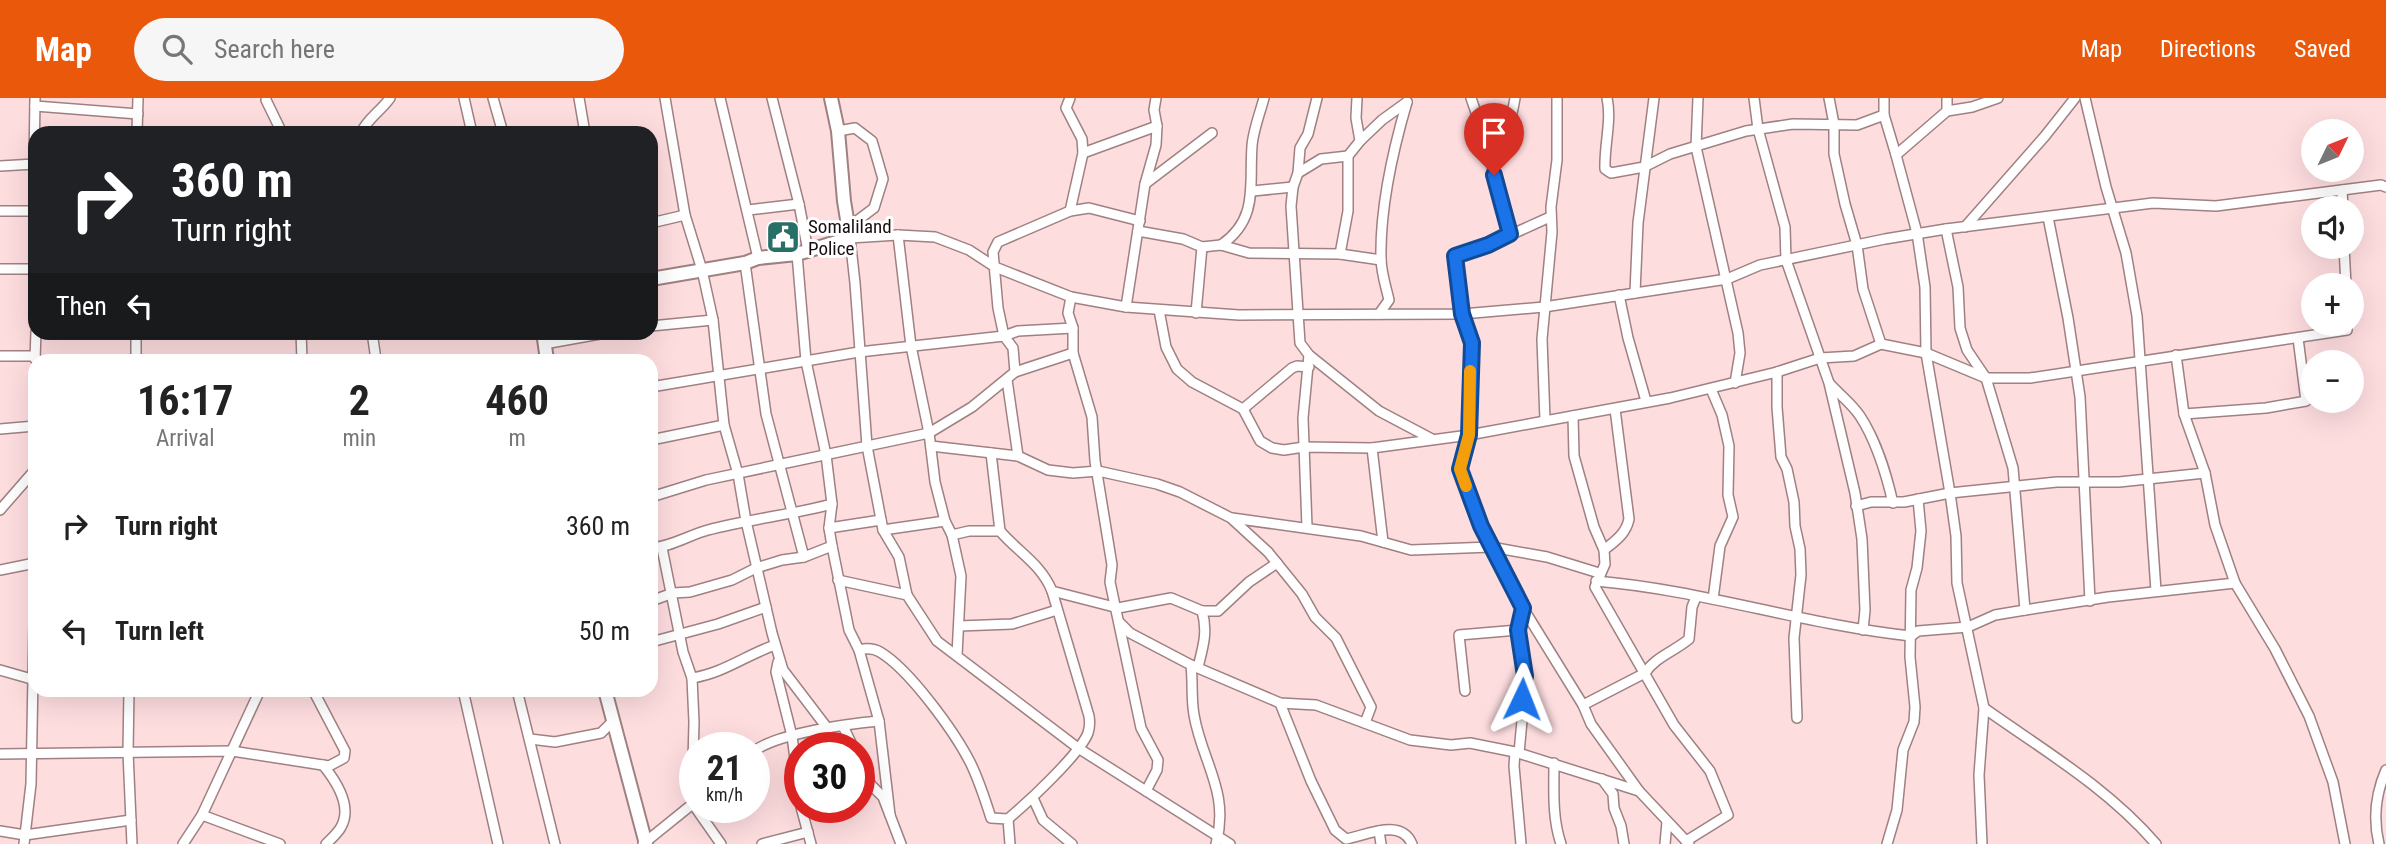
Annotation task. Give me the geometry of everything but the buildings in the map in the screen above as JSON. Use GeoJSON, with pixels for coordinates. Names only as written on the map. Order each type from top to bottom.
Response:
{"type":"FeatureCollection","features":[{"type":"Feature","properties":{"kind":"street"},"geometry":{"type":"LineString","coordinates":[[137,126],[138,98]]}},
{"type":"Feature","properties":{"kind":"street"},"geometry":{"type":"LineString","coordinates":[[364,126],[390,98]]}},
{"type":"Feature","properties":{"kind":"street"},"geometry":{"type":"LineString","coordinates":[[464,98],[470,126]]}},
{"type":"Feature","properties":{"kind":"street"},"geometry":{"type":"LineString","coordinates":[[494,98],[501,126]]}},
{"type":"Feature","properties":{"kind":"street"},"geometry":{"type":"LineString","coordinates":[[579,98],[583,126]]}},
{"type":"Feature","properties":{"kind":"street"},"geometry":{"type":"LineString","coordinates":[[665,98],[685,215],[702,270],[713,320],[724,425],[738,474],[756,568],[775,645],[783,670],[828,729]]}},
{"type":"Feature","properties":{"kind":"street"},"geometry":{"type":"LineString","coordinates":[[720,98],[758,258]]}},
{"type":"Feature","properties":{"kind":"street"},"geometry":{"type":"LineString","coordinates":[[772,98],[799,204],[806,361],[826,455],[832,503],[829,528],[849,630],[859,650],[879,721],[890,815]]}},
{"type":"Feature","properties":{"kind":"street"},"geometry":{"type":"LineString","coordinates":[[831,98],[838,131],[844,201],[850,232],[867,446],[882,525],[900,557],[907,595],[937,641],[1079,748],[1217,840],[1230,844]]}},
{"type":"Feature","properties":{"kind":"street"},"geometry":{"type":"LineString","coordinates":[[1070,98],[1066,108],[1082,139],[1083,153],[1070,211]]}},
{"type":"Feature","properties":{"kind":"street"},"geometry":{"type":"LineString","coordinates":[[1126,307],[1145,184],[1156,145],[1156,98]]}},
{"type":"Feature","properties":{"kind":"street"},"geometry":{"type":"LineString","coordinates":[[1256,98],[1260,112]]}},
{"type":"Feature","properties":{"kind":"street"},"geometry":{"type":"LineString","coordinates":[[1221,245],[1237,234],[1253,191],[1252,143],[1264,98]]}},
{"type":"Feature","properties":{"kind":"street"},"geometry":{"type":"LineString","coordinates":[[1317,98],[1308,134],[1300,148],[1291,206],[1300,343],[1309,355],[1379,411],[1434,440]]}},
{"type":"Feature","properties":{"kind":"street"},"geometry":{"type":"LineString","coordinates":[[1357,98],[1356,118],[1360,141]]}},
{"type":"Feature","properties":{"kind":"street"},"geometry":{"type":"LineString","coordinates":[[1471,98],[1489,150],[1497,193],[1510,234]]}},
{"type":"Feature","properties":{"kind":"street"},"geometry":{"type":"LineString","coordinates":[[1489,150],[1496,146],[1506,131],[1515,98]]}},
{"type":"Feature","properties":{"kind":"street"},"geometry":{"type":"LineString","coordinates":[[1545,420],[1542,339],[1552,232],[1550,217],[1557,160],[1557,98]]}},
{"type":"Feature","properties":{"kind":"street"},"geometry":{"type":"LineString","coordinates":[[1607,98],[1609,108],[1604,155],[1605,169],[1611,173],[1644,167],[1670,154],[1758,129],[1793,124],[1857,124],[1884,115]]}},
{"type":"Feature","properties":{"kind":"street"},"geometry":{"type":"LineString","coordinates":[[1635,293],[1637,223],[1654,98]]}},
{"type":"Feature","properties":{"kind":"street"},"geometry":{"type":"LineString","coordinates":[[1698,98],[1696,147],[1727,279],[1740,353],[1735,383]]}},
{"type":"Feature","properties":{"kind":"street"},"geometry":{"type":"LineString","coordinates":[[1754,98],[1758,129],[1785,227],[1786,260],[1829,383],[1855,493],[1862,539],[1865,610],[1863,631]]}},
{"type":"Feature","properties":{"kind":"street"},"geometry":{"type":"LineString","coordinates":[[1829,98],[1835,124],[1834,154],[1857,245],[1863,289],[1881,344]]}},
{"type":"Feature","properties":{"kind":"street"},"geometry":{"type":"LineString","coordinates":[[1884,98],[1884,115],[1917,233],[1925,287],[1926,353],[1951,493],[1956,536],[1957,583],[1984,708],[1979,775],[1982,844]]}},
{"type":"Feature","properties":{"kind":"street"},"geometry":{"type":"LineString","coordinates":[[1947,98],[1947,111]]}},
{"type":"Feature","properties":{"kind":"street"},"geometry":{"type":"LineString","coordinates":[[1896,155],[1947,111],[1972,107],[1997,98]]}},
{"type":"Feature","properties":{"kind":"street"},"geometry":{"type":"LineString","coordinates":[[1965,227],[2075,98]]}},
{"type":"Feature","properties":{"kind":"street"},"geometry":{"type":"LineString","coordinates":[[2085,98],[2126,253],[2137,316],[2156,591]]}},
{"type":"Feature","properties":{"kind":"street"},"geometry":{"type":"LineString","coordinates":[[266,100],[279,126]]}},
{"type":"Feature","properties":{"kind":"street"},"geometry":{"type":"LineString","coordinates":[[1340,254],[1348,211],[1348,156],[1382,120],[1408,100]]}},
{"type":"Feature","properties":{"kind":"street"},"geometry":{"type":"LineString","coordinates":[[1379,314],[1389,300],[1381,260],[1383,219],[1398,132],[1408,100]]}},
{"type":"Feature","properties":{"kind":"street"},"geometry":{"type":"LineString","coordinates":[[35,126],[35,102],[138,114]]}},
{"type":"Feature","properties":{"kind":"street"},"geometry":{"type":"LineString","coordinates":[[1083,153],[1157,126]]}},
{"type":"Feature","properties":{"kind":"street"},"geometry":{"type":"LineString","coordinates":[[658,278],[802,252],[850,232],[874,208],[883,179],[872,141],[855,128],[838,131]]}},
{"type":"Feature","properties":{"kind":"street"},"geometry":{"type":"LineString","coordinates":[[1145,184],[1212,133]]}},
{"type":"Feature","properties":{"kind":"street"},"geometry":{"type":"LineString","coordinates":[[1298,173],[1321,159],[1348,156]]}},
{"type":"Feature","properties":{"kind":"street"},"geometry":{"type":"LineString","coordinates":[[0,165],[28,164]]}},
{"type":"Feature","properties":{"kind":"street"},"geometry":{"type":"LineString","coordinates":[[850,232],[926,236],[946,240],[969,250],[995,267],[1071,297],[1126,307],[1196,313],[1298,316],[1462,314],[1544,307],[1727,279],[1760,265],[1917,233],[2153,203],[2216,205],[2381,185],[2386,187]]}},
{"type":"Feature","properties":{"kind":"street"},"geometry":{"type":"LineString","coordinates":[[1253,191],[1293,187]]}},
{"type":"Feature","properties":{"kind":"street"},"geometry":{"type":"LineString","coordinates":[[2342,190],[2342,196]]}},
{"type":"Feature","properties":{"kind":"street"},"geometry":{"type":"LineString","coordinates":[[748,210],[799,204]]}},
{"type":"Feature","properties":{"kind":"street"},"geometry":{"type":"LineString","coordinates":[[1015,372],[1013,348],[1004,336],[998,308],[993,252],[998,242],[1070,211],[1089,208],[1202,247],[1221,245],[1249,253],[1340,254],[1381,260]]}},
{"type":"Feature","properties":{"kind":"street"},"geometry":{"type":"LineString","coordinates":[[0,211],[28,211]]}},
{"type":"Feature","properties":{"kind":"street"},"geometry":{"type":"LineString","coordinates":[[658,221],[685,215]]}},
{"type":"Feature","properties":{"kind":"street"},"geometry":{"type":"LineString","coordinates":[[1550,217],[1488,245],[1455,256],[1462,314],[1472,343],[1469,435],[1460,469],[1472,505],[1491,547],[1523,608],[1583,705],[1591,724],[1639,791],[1688,843],[1727,814],[1723,799],[1710,771],[1674,725],[1595,587],[1605,564],[1604,550],[1594,527],[1574,456],[1573,416]]}},
{"type":"Feature","properties":{"kind":"street"},"geometry":{"type":"LineString","coordinates":[[2048,217],[2076,371],[2082,426],[2090,601]]}},
{"type":"Feature","properties":{"kind":"street"},"geometry":{"type":"LineString","coordinates":[[1947,229],[1958,287],[1960,328],[1967,350],[1986,378],[2009,450],[2016,486],[2025,610]]}},
{"type":"Feature","properties":{"kind":"street"},"geometry":{"type":"LineString","coordinates":[[898,236],[911,346],[929,433],[935,482],[945,521],[952,535],[961,576],[957,656]]}},
{"type":"Feature","properties":{"kind":"street"},"geometry":{"type":"LineString","coordinates":[[1196,313],[1202,247]]}},
{"type":"Feature","properties":{"kind":"street"},"geometry":{"type":"LineString","coordinates":[[745,263],[766,414],[804,557]]}},
{"type":"Feature","properties":{"kind":"street"},"geometry":{"type":"LineString","coordinates":[[0,269],[28,269]]}},
{"type":"Feature","properties":{"kind":"street"},"geometry":{"type":"LineString","coordinates":[[1619,295],[1628,338],[1647,401]]}},
{"type":"Feature","properties":{"kind":"street"},"geometry":{"type":"LineString","coordinates":[[1071,297],[1068,313],[1073,328],[1073,353],[1092,417],[1094,452],[1112,565],[1110,582],[1118,608],[1123,651],[1141,728],[1158,760],[1157,770],[1146,791]]}},
{"type":"Feature","properties":{"kind":"street"},"geometry":{"type":"LineString","coordinates":[[1159,310],[1166,347],[1177,369],[1192,382],[1243,409],[1260,441],[1272,448],[1284,450],[1304,447],[1372,448],[1469,435],[1711,389],[1820,358],[1854,356],[1881,344],[1926,353],[1986,378],[2030,378],[2310,336]]}},
{"type":"Feature","properties":{"kind":"street"},"geometry":{"type":"LineString","coordinates":[[658,325],[713,320]]}},
{"type":"Feature","properties":{"kind":"street"},"geometry":{"type":"LineString","coordinates":[[658,386],[859,352],[1004,336],[1018,331],[1073,328]]}},
{"type":"Feature","properties":{"kind":"street"},"geometry":{"type":"LineString","coordinates":[[2184,414],[2266,408],[2306,401],[2298,338]]}},
{"type":"Feature","properties":{"kind":"street"},"geometry":{"type":"LineString","coordinates":[[658,495],[706,480],[929,433],[956,418],[1015,372],[1073,353]]}},
{"type":"Feature","properties":{"kind":"street"},"geometry":{"type":"LineString","coordinates":[[1307,527],[1303,418],[1309,355]]}},
{"type":"Feature","properties":{"kind":"street"},"geometry":{"type":"LineString","coordinates":[[2176,355],[2184,414],[2205,473],[2215,525],[2235,583],[2275,649],[2309,716],[2333,782],[2345,844]]}},
{"type":"Feature","properties":{"kind":"street"},"geometry":{"type":"LineString","coordinates":[[0,356],[28,358]]}},
{"type":"Feature","properties":{"kind":"street"},"geometry":{"type":"LineString","coordinates":[[1243,409],[1292,368],[1308,368]]}},
{"type":"Feature","properties":{"kind":"street"},"geometry":{"type":"LineString","coordinates":[[1777,372],[1781,457],[1787,469],[1794,502],[1800,549],[1801,575],[1794,638],[1797,718]]}},
{"type":"Feature","properties":{"kind":"street"},"geometry":{"type":"LineString","coordinates":[[1007,380],[1018,456]]}},
{"type":"Feature","properties":{"kind":"street"},"geometry":{"type":"LineString","coordinates":[[1829,383],[1860,415],[1871,435],[1888,479],[1893,503]]}},
{"type":"Feature","properties":{"kind":"street"},"geometry":{"type":"LineString","coordinates":[[1711,389],[1722,415],[1729,446],[1728,495],[1733,517],[1720,546],[1713,599]]}},
{"type":"Feature","properties":{"kind":"street"},"geometry":{"type":"LineString","coordinates":[[1604,550],[1621,536],[1629,519],[1615,409]]}},
{"type":"Feature","properties":{"kind":"street"},"geometry":{"type":"LineString","coordinates":[[658,439],[724,425]]}},
{"type":"Feature","properties":{"kind":"street"},"geometry":{"type":"LineString","coordinates":[[0,429],[28,427]]}},
{"type":"Feature","properties":{"kind":"street"},"geometry":{"type":"LineString","coordinates":[[931,446],[1018,456],[1048,470],[1073,473],[1098,471],[1157,484],[1180,492],[1231,518],[1269,552],[1302,594],[1315,617],[1336,638],[1371,707],[1365,723]]}},
{"type":"Feature","properties":{"kind":"street"},"geometry":{"type":"LineString","coordinates":[[1372,448],[1383,542]]}},
{"type":"Feature","properties":{"kind":"street"},"geometry":{"type":"LineString","coordinates":[[859,650],[868,648],[880,652],[905,674],[945,723],[979,780],[991,818],[1007,819],[1033,798],[1079,748],[1089,730],[1089,716],[1052,591],[1042,571],[1000,531],[991,453]]}},
{"type":"Feature","properties":{"kind":"street"},"geometry":{"type":"LineString","coordinates":[[1856,506],[1871,502],[1893,503],[1951,493],[2057,482],[2119,482],[2205,473]]}},
{"type":"Feature","properties":{"kind":"street"},"geometry":{"type":"LineString","coordinates":[[0,510],[28,478]]}},
{"type":"Feature","properties":{"kind":"street"},"geometry":{"type":"LineString","coordinates":[[1887,844],[1897,810],[1903,750],[1914,722],[1910,657],[1911,590],[1917,568],[1921,528],[1918,499]]}},
{"type":"Feature","properties":{"kind":"street"},"geometry":{"type":"LineString","coordinates":[[658,548],[705,531],[832,503]]}},
{"type":"Feature","properties":{"kind":"street"},"geometry":{"type":"LineString","coordinates":[[1231,518],[1361,536],[1410,550],[1491,547],[1547,557],[1598,577],[1863,631],[1911,636],[1918,631],[1968,627],[1995,615],[2025,610],[2156,591],[2235,583]]}},
{"type":"Feature","properties":{"kind":"street"},"geometry":{"type":"LineString","coordinates":[[829,528],[945,521]]}},
{"type":"Feature","properties":{"kind":"street"},"geometry":{"type":"LineString","coordinates":[[952,535],[969,531],[1000,531]]}},
{"type":"Feature","properties":{"kind":"street"},"geometry":{"type":"LineString","coordinates":[[658,598],[732,580],[756,568],[804,557],[832,546]]}},
{"type":"Feature","properties":{"kind":"street"},"geometry":{"type":"LineString","coordinates":[[662,548],[692,678],[694,732]]}},
{"type":"Feature","properties":{"kind":"street"},"geometry":{"type":"LineString","coordinates":[[1052,591],[1118,608],[1171,598],[1202,611],[1217,611],[1233,595],[1277,563]]}},
{"type":"Feature","properties":{"kind":"street"},"geometry":{"type":"LineString","coordinates":[[0,570],[28,564]]}},
{"type":"Feature","properties":{"kind":"street"},"geometry":{"type":"LineString","coordinates":[[838,580],[907,595]]}},
{"type":"Feature","properties":{"kind":"street"},"geometry":{"type":"LineString","coordinates":[[1583,705],[1645,673],[1650,666],[1689,639],[1692,607],[1696,597]]}},
{"type":"Feature","properties":{"kind":"street"},"geometry":{"type":"LineString","coordinates":[[658,640],[766,607]]}},
{"type":"Feature","properties":{"kind":"street"},"geometry":{"type":"LineString","coordinates":[[1521,844],[1517,806],[1517,752],[1522,723],[1521,690],[1525,676],[1518,630],[1523,608]]}},
{"type":"Feature","properties":{"kind":"street"},"geometry":{"type":"LineString","coordinates":[[959,626],[1012,624],[1057,610]]}},
{"type":"Feature","properties":{"kind":"street"},"geometry":{"type":"LineString","coordinates":[[1202,611],[1206,625],[1205,638],[1194,666],[1194,717],[1220,800],[1217,840]]}},
{"type":"Feature","properties":{"kind":"street"},"geometry":{"type":"LineString","coordinates":[[1120,623],[1130,634],[1194,666],[1280,703],[1316,705],[1347,714],[1398,736],[1430,744],[1471,743],[1517,752],[1639,791]]}},
{"type":"Feature","properties":{"kind":"street"},"geometry":{"type":"LineString","coordinates":[[1465,691],[1459,635],[1518,630]]}},
{"type":"Feature","properties":{"kind":"street"},"geometry":{"type":"LineString","coordinates":[[692,678],[728,669],[756,652],[775,645]]}},
{"type":"Feature","properties":{"kind":"street"},"geometry":{"type":"LineString","coordinates":[[779,657],[776,672],[791,732]]}},
{"type":"Feature","properties":{"kind":"street"},"geometry":{"type":"LineString","coordinates":[[0,670],[28,678]]}},
{"type":"Feature","properties":{"kind":"street"},"geometry":{"type":"LineString","coordinates":[[24,840],[31,784],[33,697]]}},
{"type":"Feature","properties":{"kind":"street"},"geometry":{"type":"LineString","coordinates":[[129,697],[132,844]]}},
{"type":"Feature","properties":{"kind":"street"},"geometry":{"type":"LineString","coordinates":[[183,844],[202,816],[257,697]]}},
{"type":"Feature","properties":{"kind":"street"},"geometry":{"type":"LineString","coordinates":[[0,754],[232,751],[331,766],[344,758],[345,751],[317,697]]}},
{"type":"Feature","properties":{"kind":"street"},"geometry":{"type":"LineString","coordinates":[[465,697],[498,844]]}},
{"type":"Feature","properties":{"kind":"street"},"geometry":{"type":"LineString","coordinates":[[519,697],[555,844]]}},
{"type":"Feature","properties":{"kind":"street"},"geometry":{"type":"LineString","coordinates":[[606,697],[645,843],[679,817]]}},
{"type":"Feature","properties":{"kind":"street"},"geometry":{"type":"LineString","coordinates":[[1280,703],[1311,780],[1337,833],[1346,839],[1380,831],[1401,831],[1406,833],[1412,844]]}},
{"type":"Feature","properties":{"kind":"street"},"geometry":{"type":"LineString","coordinates":[[1984,708],[2088,780],[2156,844]]}},
{"type":"Feature","properties":{"kind":"street"},"geometry":{"type":"LineString","coordinates":[[814,732],[879,721]]}},
{"type":"Feature","properties":{"kind":"street"},"geometry":{"type":"LineString","coordinates":[[530,739],[555,742],[601,733],[612,722]]}},
{"type":"Feature","properties":{"kind":"street"},"geometry":{"type":"LineString","coordinates":[[843,726],[846,732]]}},
{"type":"Feature","properties":{"kind":"street"},"geometry":{"type":"LineString","coordinates":[[1553,763],[1553,803],[1561,844]]}},
{"type":"Feature","properties":{"kind":"street"},"geometry":{"type":"LineString","coordinates":[[323,765],[339,789],[344,811],[342,825],[327,844]]}},
{"type":"Feature","properties":{"kind":"street"},"geometry":{"type":"LineString","coordinates":[[2379,844],[2376,807],[2386,770]]}},
{"type":"Feature","properties":{"kind":"street"},"geometry":{"type":"LineString","coordinates":[[1602,779],[1613,794],[1624,844]]}},
{"type":"Feature","properties":{"kind":"street"},"geometry":{"type":"LineString","coordinates":[[875,788],[883,797],[901,844]]}},
{"type":"Feature","properties":{"kind":"street"},"geometry":{"type":"LineString","coordinates":[[1033,798],[1043,820],[1072,844]]}},
{"type":"Feature","properties":{"kind":"street"},"geometry":{"type":"LineString","coordinates":[[202,816],[280,844]]}},
{"type":"Feature","properties":{"kind":"street"},"geometry":{"type":"LineString","coordinates":[[1007,819],[1010,844]]}},
{"type":"Feature","properties":{"kind":"street"},"geometry":{"type":"LineString","coordinates":[[0,831],[24,840],[131,820]]}},
{"type":"Feature","properties":{"kind":"street"},"geometry":{"type":"LineString","coordinates":[[1665,844],[1667,822]]}},
{"type":"Feature","properties":{"kind":"street"},"geometry":{"type":"LineString","coordinates":[[706,823],[721,844]]}},
{"type":"Feature","properties":{"kind":"street"},"geometry":{"type":"LineString","coordinates":[[805,823],[811,844]]}},
{"type":"Feature","properties":{"kind":"street"},"geometry":{"type":"LineString","coordinates":[[1380,831],[1381,844]]}},
{"type":"Feature","properties":{"kind":"street"},"geometry":{"type":"LineString","coordinates":[[762,844],[807,832]]}},
{"type":"Feature","properties":{"kind":"slow traffic"},"geometry":{"type":"LineString","coordinates":[[1466,486],[1460,469],[1469,435],[1470,371]]}},
{"type":"Feature","properties":{"kind":"place","name":"Somaliland Police"},"geometry":{"type":"Point","coordinates":[783,237]}},
{"type":"Feature","properties":{"kind":"route"},"geometry":{"type":"LineString","coordinates":[[1494,175],[1510,234],[1455,256],[1462,314],[1472,343],[1469,435],[1460,469],[1481,526],[1523,608],[1518,630],[1525,676],[1521,690],[1522,699]]}}]}
